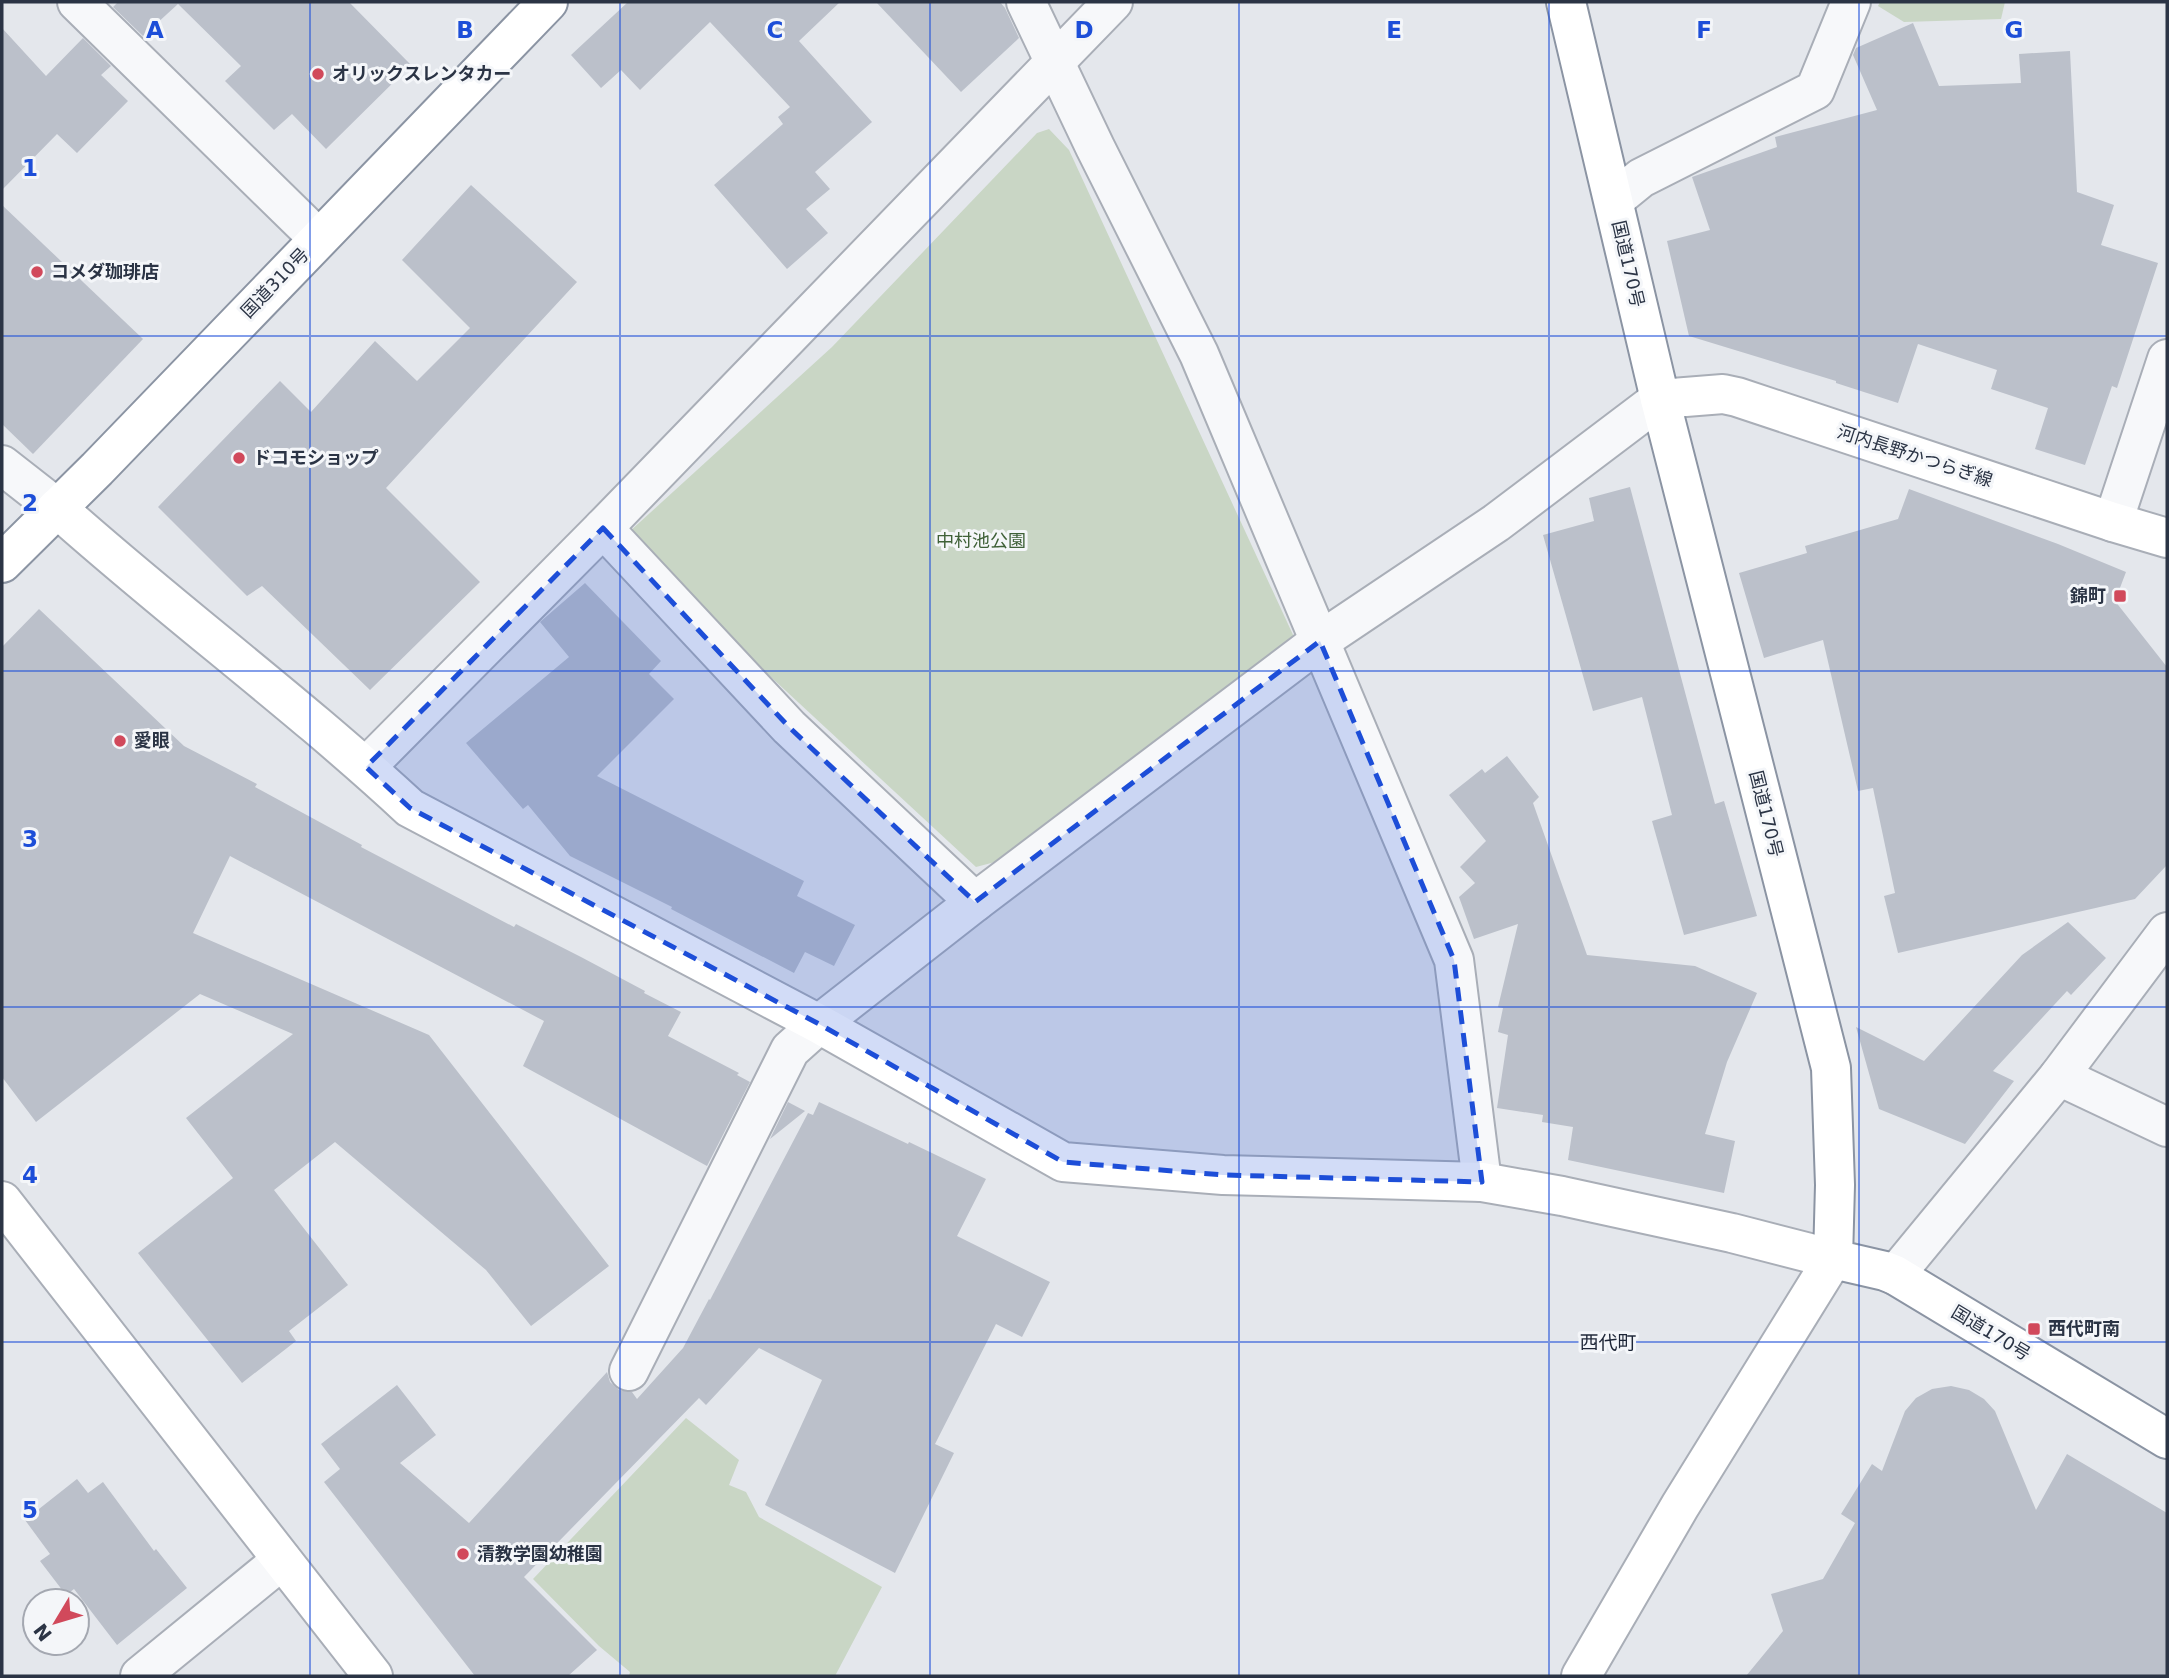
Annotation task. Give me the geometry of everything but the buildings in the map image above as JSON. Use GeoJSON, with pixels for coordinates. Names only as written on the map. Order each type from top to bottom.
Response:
{"type":"FeatureCollection","features":[{"type":"Feature","properties":{"kind":"main road","name":"国道310号"},"geometry":{"type":"LineString","coordinates":[[2,563],[97,469],[548,2]]}},
{"type":"Feature","properties":{"kind":"main road","name":"国道170号"},"geometry":{"type":"LineString","coordinates":[[1566,2],[1660,399],[1832,1068],[1835,1185],[1833,1259],[1895,1275],[2167,1439]]}},
{"type":"Feature","properties":{"kind":"main road","name":"河内長野かつらぎ線"},"geometry":{"type":"LineString","coordinates":[[1660,399],[1723,394],[1737,397],[2167,538]]}},
{"type":"Feature","properties":{"kind":"main road"},"geometry":{"type":"LineString","coordinates":[[57,508],[113,558],[366,767],[410,808],[819,1024],[1063,1162],[1223,1175],[1482,1182],[1562,1196],[1732,1233],[1833,1259],[1680,1506],[1581,1676]]}},
{"type":"Feature","properties":{"kind":"main road"},"geometry":{"type":"LineString","coordinates":[[2,1201],[373,1676]]}},
{"type":"Feature","properties":{"kind":"street"},"geometry":{"type":"LineString","coordinates":[[77,2],[318,238]]}},
{"type":"Feature","properties":{"kind":"street"},"geometry":{"type":"LineString","coordinates":[[1026,2],[1199,354],[1454,960],[1482,1182]]}},
{"type":"Feature","properties":{"kind":"street"},"geometry":{"type":"LineString","coordinates":[[366,767],[603,528],[1113,2]]}},
{"type":"Feature","properties":{"kind":"street"},"geometry":{"type":"LineString","coordinates":[[1614,200],[1641,178],[1815,90],[1852,2]]}},
{"type":"Feature","properties":{"kind":"street"},"geometry":{"type":"LineString","coordinates":[[2113,522],[2167,359]]}},
{"type":"Feature","properties":{"kind":"street"},"geometry":{"type":"LineString","coordinates":[[629,1371],[790,1050],[819,1024],[975,902],[1320,641],[1496,523],[1660,399]]}},
{"type":"Feature","properties":{"kind":"street"},"geometry":{"type":"LineString","coordinates":[[2,465],[57,508]]}},
{"type":"Feature","properties":{"kind":"street"},"geometry":{"type":"LineString","coordinates":[[603,528],[789,727],[975,902]]}},
{"type":"Feature","properties":{"kind":"street"},"geometry":{"type":"LineString","coordinates":[[1895,1275],[2059,1076],[2167,932]]}},
{"type":"Feature","properties":{"kind":"street"},"geometry":{"type":"LineString","coordinates":[[2059,1076],[2167,1127]]}},
{"type":"Feature","properties":{"kind":"street"},"geometry":{"type":"LineString","coordinates":[[140,1676],[282,1560]]}},
{"type":"Feature","properties":{"kind":"highlighted area"},"geometry":{"type":"Polygon","coordinates":[[[603,528],[789,727],[975,902],[1320,641],[1454,960],[1482,1182],[1223,1175],[1063,1162],[819,1024],[410,808],[366,767],[603,528]]]}},
{"type":"Feature","properties":{"kind":"green space"},"geometry":{"type":"Polygon","coordinates":[[[1880,2],[2005,2],[2001,19],[1904,22],[1878,6],[1880,2]]]}},
{"type":"Feature","properties":{"kind":"green space","name":"中村池公園"},"geometry":{"type":"Polygon","coordinates":[[[1049,129],[1069,150],[1294,637],[995,862],[976,867],[746,654],[617,543],[832,347],[1037,133],[1049,129]]]}},
{"type":"Feature","properties":{"kind":"green space"},"geometry":{"type":"Polygon","coordinates":[[[686,1418],[739,1460],[729,1485],[746,1492],[759,1517],[882,1587],[835,1676],[629,1676],[630,1672],[599,1646],[533,1579],[686,1418]]]}},
{"type":"Feature","properties":{"kind":"place","name":"オリックスレンタカー"},"geometry":{"type":"Point","coordinates":[318,74]}},
{"type":"Feature","properties":{"kind":"place","name":"コメダ珈琲店"},"geometry":{"type":"Point","coordinates":[37,272]}},
{"type":"Feature","properties":{"kind":"place","name":"ドコモショップ"},"geometry":{"type":"Point","coordinates":[239,458]}},
{"type":"Feature","properties":{"kind":"place","name":"錦町"},"geometry":{"type":"Point","coordinates":[2120,596]}},
{"type":"Feature","properties":{"kind":"place","name":"愛眼"},"geometry":{"type":"Point","coordinates":[120,741]}},
{"type":"Feature","properties":{"kind":"place","name":"西代町南"},"geometry":{"type":"Point","coordinates":[2034,1329]}},
{"type":"Feature","properties":{"kind":"place","name":"清教学園幼稚園"},"geometry":{"type":"Point","coordinates":[463,1554]}},
{"type":"Feature","properties":{"kind":"district","name":"西代町"},"geometry":{"type":"Point","coordinates":[1608,1342]}}]}
